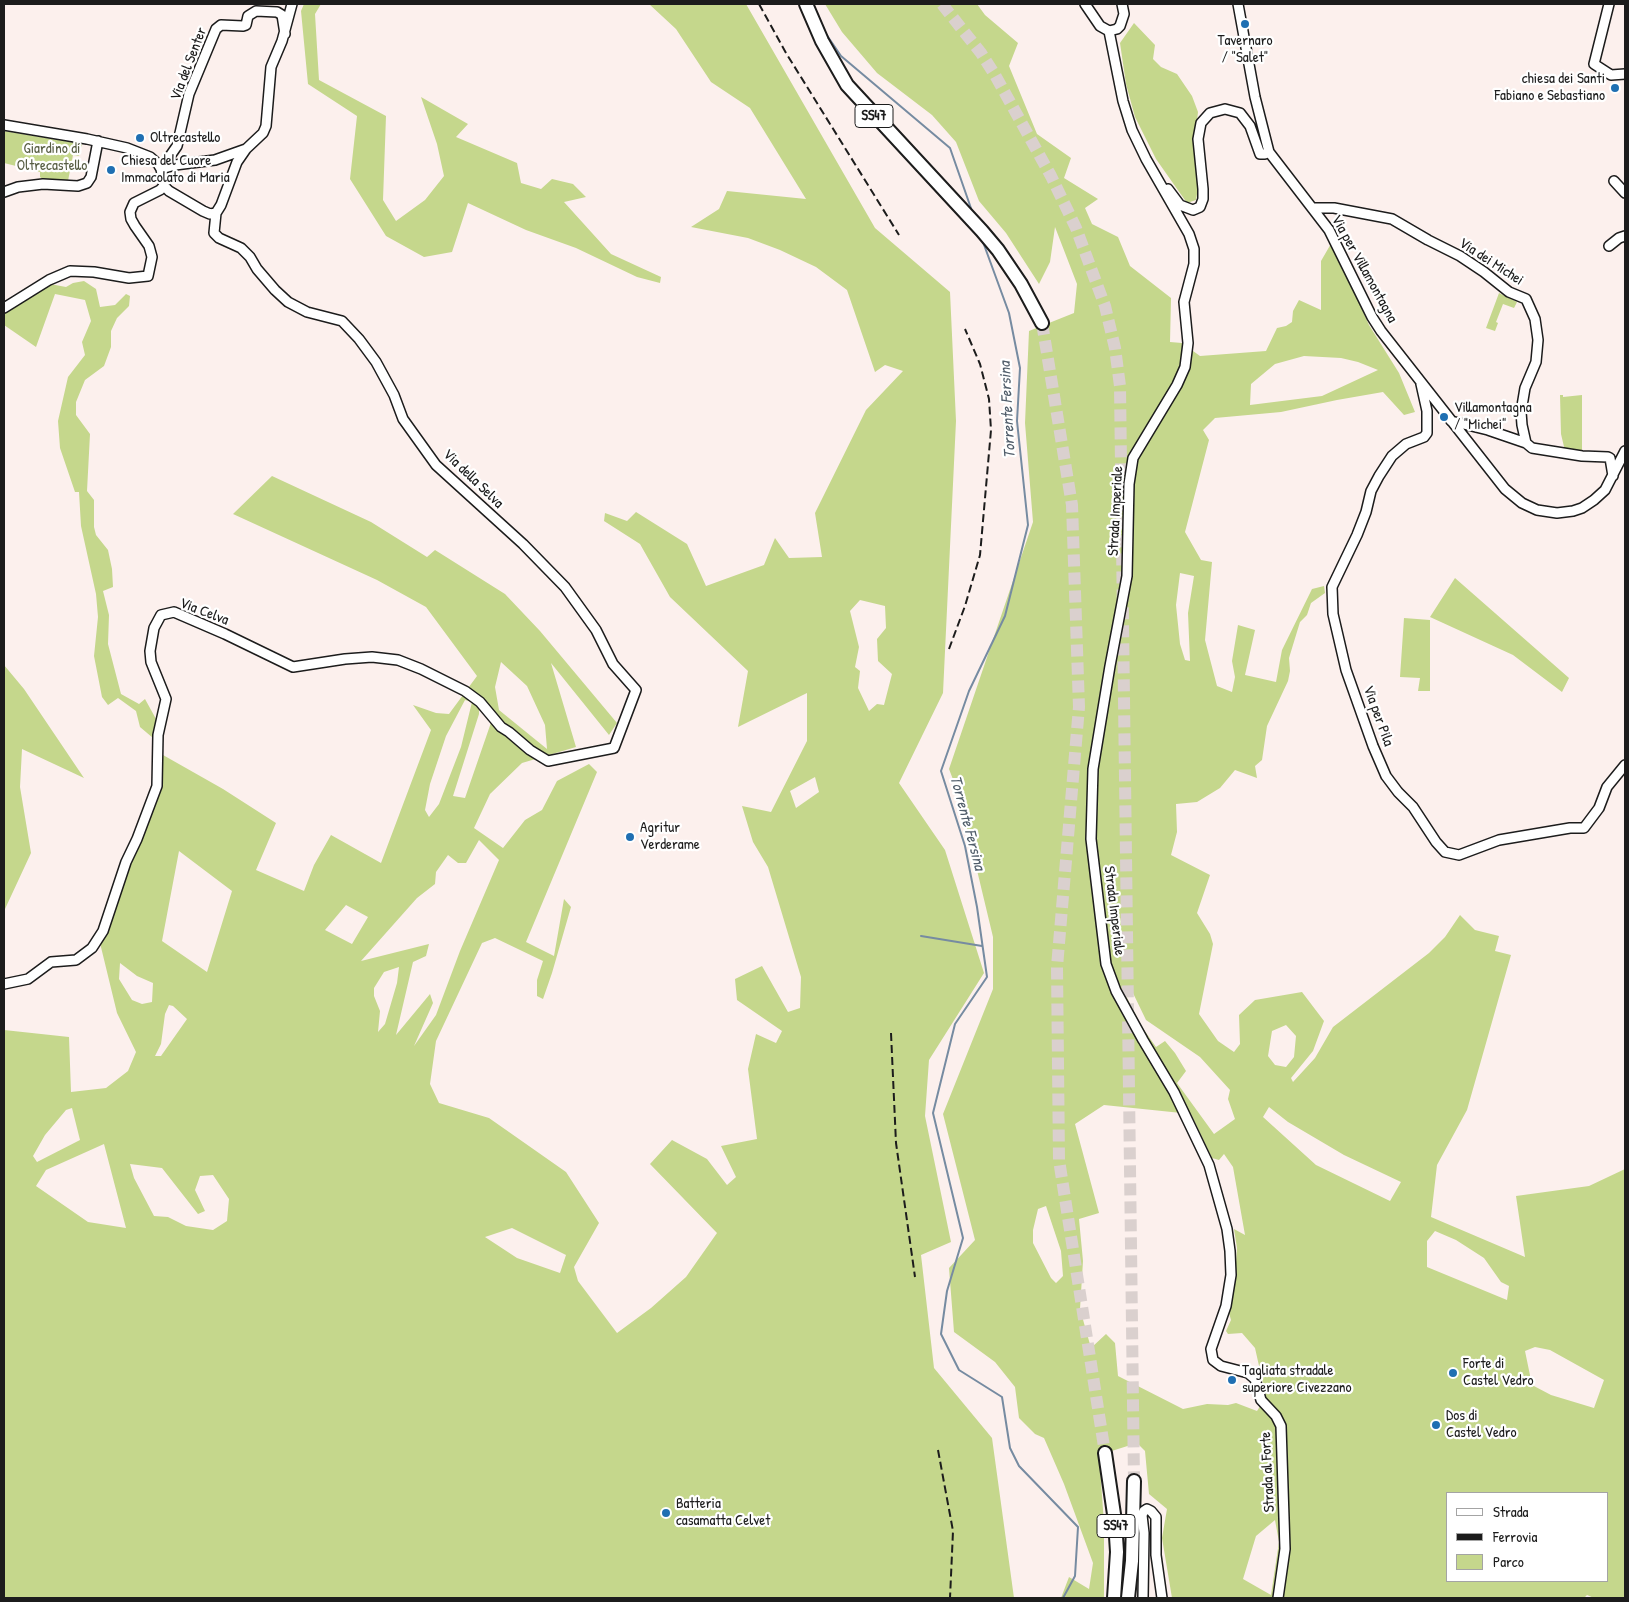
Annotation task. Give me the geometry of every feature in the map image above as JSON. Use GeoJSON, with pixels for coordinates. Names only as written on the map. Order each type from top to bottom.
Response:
{"type":"FeatureCollection","features":[{"type":"Feature","properties":{"kind":"highway","name":"SS47"},"geometry":{"type":"LineString","coordinates":[[806,4],[822,41],[847,85],[982,231],[1021,284],[1042,323]]}},
{"type":"Feature","properties":{"kind":"highway","name":"SS47"},"geometry":{"type":"LineString","coordinates":[[1105,1454],[1115,1521],[1117,1552],[1114,1598]]}},
{"type":"Feature","properties":{"kind":"highway","name":"SS47"},"geometry":{"type":"LineString","coordinates":[[1128,1598],[1132,1561],[1134,1481]]}},
{"type":"Feature","properties":{"kind":"highway"},"geometry":{"type":"LineString","coordinates":[[1132,1561],[1135,1598]]}},
{"type":"Feature","properties":{"kind":"street"},"geometry":{"type":"LineString","coordinates":[[4,125],[127,148],[154,161],[161,169],[164,186],[169,191],[203,211],[210,214],[216,213],[221,205],[237,162],[266,126],[271,67],[285,34],[292,4]]}},
{"type":"Feature","properties":{"kind":"street"},"geometry":{"type":"LineString","coordinates":[[1086,4],[1100,26],[1109,32],[1120,26],[1124,14],[1122,4]]}},
{"type":"Feature","properties":{"kind":"street","name":"Via per Villamontagna"},"geometry":{"type":"LineString","coordinates":[[1238,4],[1252,79],[1269,152],[1329,230],[1372,317],[1421,384],[1505,489],[1522,503],[1537,510],[1557,513],[1582,508],[1605,490],[1625,451]]}},
{"type":"Feature","properties":{"kind":"street"},"geometry":{"type":"LineString","coordinates":[[1609,4],[1594,64],[1611,75],[1625,74]]}},
{"type":"Feature","properties":{"kind":"street","name":"Via del Senter"},"geometry":{"type":"LineString","coordinates":[[161,169],[177,146],[189,94],[216,29],[221,25],[246,25],[248,16],[256,11],[277,12],[282,15],[285,34]]}},
{"type":"Feature","properties":{"kind":"street","name":"Strada Imperiale"},"geometry":{"type":"LineString","coordinates":[[1109,32],[1123,101],[1132,130],[1156,177],[1189,234],[1194,249],[1194,264],[1184,302],[1188,343],[1184,367],[1177,384],[1133,458],[1129,484],[1127,576],[1110,666],[1094,769],[1091,804],[1092,849],[1106,964],[1116,991],[1174,1092],[1210,1166],[1227,1229],[1231,1275],[1226,1306],[1211,1349]]}},
{"type":"Feature","properties":{"kind":"street"},"geometry":{"type":"LineString","coordinates":[[1156,177],[1180,205],[1193,210],[1200,207],[1204,199],[1203,173],[1198,139],[1201,123],[1210,114],[1225,110],[1240,113],[1250,126],[1260,154],[1269,152]]}},
{"type":"Feature","properties":{"kind":"street"},"geometry":{"type":"LineString","coordinates":[[4,192],[18,187],[43,184],[78,186],[87,183],[91,177],[98,142]]}},
{"type":"Feature","properties":{"kind":"street"},"geometry":{"type":"LineString","coordinates":[[161,169],[215,160],[246,149]]}},
{"type":"Feature","properties":{"kind":"street"},"geometry":{"type":"LineString","coordinates":[[1614,181],[1625,193]]}},
{"type":"Feature","properties":{"kind":"street"},"geometry":{"type":"LineString","coordinates":[[4,308],[49,280],[70,271],[94,272],[129,278],[148,276],[152,257],[149,246],[135,226],[130,212],[134,203],[160,190],[164,186]]}},
{"type":"Feature","properties":{"kind":"street","name":"Via dei Michei"},"geometry":{"type":"LineString","coordinates":[[1312,208],[1334,208],[1392,219],[1460,256],[1509,292],[1526,299],[1536,319],[1538,340],[1536,362],[1525,388],[1521,412],[1526,443]]}},
{"type":"Feature","properties":{"kind":"street","name":"Via della Selva"},"geometry":{"type":"LineString","coordinates":[[216,213],[214,232],[219,238],[241,248],[275,290],[288,302],[307,312],[342,322],[358,339],[376,362],[394,395],[402,419],[436,465],[523,544],[564,587],[580,608],[596,630],[613,664],[636,690],[614,748]]}},
{"type":"Feature","properties":{"kind":"street"},"geometry":{"type":"LineString","coordinates":[[1609,246],[1625,236]]}},
{"type":"Feature","properties":{"kind":"street","name":"Via per Pila"},"geometry":{"type":"LineString","coordinates":[[1421,384],[1427,411],[1427,433],[1424,437],[1406,444],[1392,456],[1379,476],[1371,491],[1366,512],[1332,587],[1332,614],[1346,670],[1373,746],[1386,776],[1413,807],[1436,842],[1445,852],[1459,855],[1499,840],[1570,828],[1584,828],[1599,808],[1607,787],[1625,765]]}},
{"type":"Feature","properties":{"kind":"street"},"geometry":{"type":"LineString","coordinates":[[1451,421],[1488,430],[1526,443],[1532,448],[1582,456],[1608,457],[1610,458],[1613,477]]}},
{"type":"Feature","properties":{"kind":"street","name":"Via Celva"},"geometry":{"type":"LineString","coordinates":[[4,984],[28,979],[51,962],[76,960],[92,948],[103,931],[126,862],[157,786],[158,735],[166,699],[151,662],[150,651],[154,628],[161,615],[174,612],[293,667],[372,657],[398,660],[414,666],[465,690],[480,702],[496,723],[510,732],[530,750],[548,761],[614,748]]}},
{"type":"Feature","properties":{"kind":"street","name":"Strada al Forte"},"geometry":{"type":"LineString","coordinates":[[1211,1349],[1213,1360],[1222,1366],[1248,1373],[1255,1379],[1261,1400],[1276,1416],[1281,1426],[1284,1549],[1278,1598]]}},
{"type":"Feature","properties":{"kind":"street"},"geometry":{"type":"LineString","coordinates":[[1143,1598],[1144,1533],[1142,1515],[1147,1509],[1156,1517],[1156,1555],[1162,1598]]}},
{"type":"Feature","properties":{"kind":"green space"},"geometry":{"type":"Polygon","coordinates":[[[304,4],[321,4],[315,14],[319,80],[386,116],[383,200],[396,221],[425,200],[444,176],[437,144],[421,97],[468,124],[456,137],[517,163],[521,183],[541,189],[552,179],[573,184],[586,197],[564,202],[611,254],[661,277],[660,283],[637,277],[576,248],[526,230],[468,203],[452,252],[424,257],[386,236],[350,179],[357,116],[308,84],[301,11],[304,4]]]}},
{"type":"Feature","properties":{"kind":"green space"},"geometry":{"type":"Polygon","coordinates":[[[649,4],[746,4],[875,228],[950,292],[956,421],[943,693],[899,783],[945,850],[984,973],[929,1060],[925,1116],[951,1242],[921,1255],[934,1368],[992,1438],[1014,1598],[4,1598],[4,1030],[69,1037],[71,1092],[106,1088],[128,1071],[136,1052],[117,1013],[100,943],[162,785],[163,755],[223,789],[276,823],[256,870],[304,891],[314,865],[331,835],[381,863],[431,730],[413,705],[436,713],[449,714],[477,676],[426,607],[377,580],[233,514],[272,476],[371,522],[427,557],[435,550],[505,594],[540,631],[617,723],[609,735],[551,663],[576,747],[522,763],[490,794],[474,828],[503,848],[525,820],[542,810],[557,781],[589,764],[597,772],[526,942],[554,956],[564,899],[571,907],[543,999],[537,996],[537,980],[543,961],[495,938],[482,943],[436,1041],[430,1084],[439,1103],[489,1118],[566,1172],[599,1223],[574,1267],[578,1281],[617,1333],[651,1308],[686,1277],[717,1233],[650,1164],[672,1140],[707,1159],[727,1185],[736,1177],[721,1146],[757,1139],[748,1069],[756,1034],[776,1043],[782,1031],[737,1000],[735,979],[762,966],[788,1012],[800,1008],[801,977],[768,867],[753,842],[742,806],[771,812],[807,741],[807,693],[738,727],[748,671],[670,597],[640,544],[604,521],[605,513],[627,521],[636,512],[687,544],[706,586],[764,565],[775,538],[789,558],[822,557],[815,513],[866,410],[903,371],[885,365],[875,372],[847,290],[816,267],[780,250],[748,238],[691,227],[719,209],[727,191],[806,199],[750,108],[711,82],[676,29],[649,4]],[[860,600],[850,611],[859,647],[855,667],[860,671],[858,688],[869,711],[877,704],[884,705],[892,674],[878,661],[877,639],[886,628],[885,606],[860,600]],[[501,662],[495,687],[499,710],[547,749],[545,725],[527,686],[501,662]],[[465,700],[446,736],[430,784],[425,810],[429,817],[439,804],[461,747],[472,702],[465,700]],[[479,708],[479,714],[453,796],[465,798],[495,711],[479,708]],[[815,777],[790,791],[796,808],[819,792],[815,777]],[[479,840],[466,863],[458,863],[448,855],[436,872],[435,884],[417,898],[361,961],[429,944],[426,956],[413,962],[396,1035],[430,994],[433,1003],[414,1046],[436,1015],[460,951],[499,860],[479,840]],[[179,851],[162,941],[207,972],[232,891],[179,851]],[[346,905],[325,930],[352,944],[368,917],[346,905]],[[120,963],[119,979],[132,1000],[142,1004],[152,1002],[153,983],[137,976],[120,963]],[[399,967],[384,972],[374,988],[374,996],[380,1011],[378,1032],[385,1024],[397,983],[399,967]],[[169,1005],[165,1014],[161,1044],[155,1056],[161,1056],[187,1019],[173,1006],[169,1005]],[[72,1108],[66,1110],[45,1135],[33,1156],[37,1162],[80,1140],[72,1108]],[[104,1144],[46,1170],[36,1186],[88,1222],[126,1228],[104,1144]],[[130,1164],[134,1178],[154,1216],[168,1217],[186,1226],[213,1230],[227,1221],[229,1199],[213,1175],[200,1176],[195,1190],[205,1211],[198,1214],[162,1168],[130,1164]],[[512,1228],[485,1237],[517,1258],[560,1273],[566,1255],[512,1228]]]}},
{"type":"Feature","properties":{"kind":"green space"},"geometry":{"type":"Polygon","coordinates":[[[825,4],[977,4],[985,15],[1018,43],[1009,66],[1037,134],[1071,158],[1064,178],[1098,199],[1085,208],[1092,224],[1118,237],[1130,266],[1171,298],[1170,342],[1182,343],[1200,356],[1266,351],[1277,328],[1292,322],[1293,311],[1299,300],[1321,310],[1321,261],[1332,242],[1369,325],[1399,373],[1415,412],[1404,415],[1383,392],[1281,412],[1215,418],[1203,430],[1209,440],[1185,532],[1201,560],[1212,562],[1205,640],[1217,686],[1232,692],[1235,677],[1232,661],[1238,625],[1255,630],[1245,675],[1276,682],[1282,650],[1312,589],[1324,586],[1325,593],[1311,603],[1307,615],[1300,622],[1289,658],[1290,671],[1288,681],[1267,726],[1262,760],[1255,766],[1257,778],[1235,770],[1220,788],[1197,802],[1176,804],[1177,832],[1171,855],[1210,875],[1197,913],[1210,934],[1213,944],[1199,1014],[1218,1041],[1234,1052],[1240,1044],[1239,1015],[1255,1000],[1302,992],[1324,1021],[1313,1051],[1291,1078],[1293,1082],[1315,1058],[1333,1027],[1429,953],[1445,937],[1460,915],[1475,930],[1499,936],[1495,951],[1511,955],[1467,1110],[1437,1165],[1431,1217],[1525,1257],[1516,1196],[1589,1186],[1625,1169],[1625,1598],[1594,1598],[1587,1595],[1584,1598],[1172,1598],[1162,1538],[1167,1509],[1149,1494],[1145,1451],[1137,1443],[1099,1455],[1104,1523],[1104,1598],[1061,1598],[1069,1577],[1089,1589],[1093,1563],[1064,1484],[1044,1438],[1035,1434],[1019,1418],[1015,1387],[995,1362],[954,1332],[949,1268],[975,1240],[943,1114],[993,989],[993,937],[959,795],[949,769],[1033,522],[1025,423],[1029,331],[1074,313],[1077,284],[1055,227],[1050,262],[1039,284],[1006,233],[979,201],[956,142],[932,115],[877,73],[842,32],[825,4]],[[1304,356],[1275,364],[1251,384],[1250,405],[1322,396],[1378,370],[1341,358],[1304,356]],[[1180,573],[1176,605],[1180,644],[1185,660],[1190,661],[1188,613],[1194,576],[1180,573]],[[1132,991],[1124,992],[1142,1027],[1156,1047],[1165,1041],[1175,1053],[1186,1071],[1177,1083],[1214,1134],[1235,1119],[1228,1099],[1230,1090],[1200,1057],[1146,1020],[1132,991]],[[1286,1025],[1272,1031],[1268,1056],[1275,1065],[1286,1067],[1294,1057],[1296,1036],[1286,1025]],[[1104,1105],[1075,1124],[1099,1213],[1079,1219],[1083,1261],[1080,1309],[1091,1348],[1106,1334],[1115,1343],[1118,1376],[1183,1409],[1207,1404],[1228,1405],[1236,1403],[1257,1411],[1266,1397],[1255,1348],[1242,1333],[1228,1334],[1226,1331],[1231,1320],[1229,1313],[1235,1278],[1237,1248],[1234,1229],[1245,1235],[1233,1167],[1224,1154],[1219,1160],[1212,1158],[1191,1114],[1104,1105]],[[1269,1107],[1263,1117],[1316,1165],[1390,1201],[1401,1182],[1344,1155],[1288,1122],[1269,1107]],[[1046,1206],[1038,1209],[1033,1230],[1033,1243],[1051,1278],[1056,1283],[1063,1276],[1061,1251],[1046,1206]],[[1435,1231],[1427,1241],[1427,1267],[1507,1300],[1509,1286],[1501,1282],[1484,1258],[1456,1240],[1435,1231]],[[1535,1347],[1525,1351],[1532,1385],[1551,1395],[1594,1408],[1604,1380],[1550,1350],[1535,1347]],[[1275,1520],[1256,1536],[1243,1579],[1271,1595],[1279,1542],[1275,1520]]]}},
{"type":"Feature","properties":{"kind":"green space"},"geometry":{"type":"Polygon","coordinates":[[[1134,23],[1155,45],[1153,59],[1161,67],[1177,74],[1192,96],[1198,112],[1194,147],[1199,182],[1196,200],[1187,203],[1156,159],[1135,117],[1126,84],[1120,43],[1134,23]]]}},
{"type":"Feature","properties":{"kind":"green space","name":"Giardino di Oltrecastello"},"geometry":{"type":"Polygon","coordinates":[[[4,131],[82,144],[79,156],[73,155],[68,181],[44,180],[40,177],[40,172],[4,163],[4,131]]]}},
{"type":"Feature","properties":{"kind":"green space"},"geometry":{"type":"Polygon","coordinates":[[[84,281],[96,289],[100,307],[115,305],[126,294],[130,296],[129,306],[117,318],[111,331],[111,347],[104,366],[85,380],[76,402],[76,415],[90,434],[87,491],[94,500],[94,527],[96,535],[108,550],[112,569],[113,587],[103,591],[109,615],[108,644],[121,694],[139,704],[145,699],[156,719],[153,738],[140,727],[136,711],[118,698],[108,705],[102,697],[94,656],[98,617],[96,594],[81,526],[79,492],[75,492],[60,448],[58,421],[68,377],[85,355],[82,342],[91,321],[85,300],[55,294],[36,347],[4,325],[4,313],[50,284],[66,287],[73,283],[84,281]]]}},
{"type":"Feature","properties":{"kind":"green space"},"geometry":{"type":"Polygon","coordinates":[[[1499,293],[1517,302],[1514,308],[1503,304],[1496,322],[1498,323],[1495,331],[1486,328],[1499,293]]]}},
{"type":"Feature","properties":{"kind":"green space"},"geometry":{"type":"Polygon","coordinates":[[[1560,395],[1563,395],[1563,397],[1582,395],[1582,453],[1565,451],[1561,434],[1560,395]]]}},
{"type":"Feature","properties":{"kind":"green space"},"geometry":{"type":"Polygon","coordinates":[[[1455,578],[1569,678],[1562,692],[1513,655],[1430,617],[1455,578]]]}},
{"type":"Feature","properties":{"kind":"green space"},"geometry":{"type":"Polygon","coordinates":[[[1404,618],[1430,620],[1430,691],[1418,691],[1420,678],[1400,677],[1404,618]]]}},
{"type":"Feature","properties":{"kind":"green space"},"geometry":{"type":"Polygon","coordinates":[[[4,665],[24,689],[84,778],[22,749],[20,787],[31,853],[5,909],[4,909],[4,665]]]}},
{"type":"Feature","properties":{"kind":"waterway","name":"Torrente Fersina"},"geometry":{"type":"LineString","coordinates":[[824,31],[841,56],[950,148],[973,214]]}},
{"type":"Feature","properties":{"kind":"waterway","name":"Torrente Fersina"},"geometry":{"type":"LineString","coordinates":[[983,242],[1009,313],[1020,368],[1017,421],[1028,525],[1005,616],[969,691],[941,771],[965,846],[977,907],[987,977],[955,1024],[933,1113],[963,1238],[947,1291],[941,1334],[959,1370],[1002,1397],[1010,1448],[1019,1466],[1078,1527],[1075,1576],[1063,1598]]}},
{"type":"Feature","properties":{"kind":"waterway"},"geometry":{"type":"LineString","coordinates":[[921,936],[982,946]]}},
{"type":"Feature","properties":{"kind":"tunnel"},"geometry":{"type":"LineString","coordinates":[[942,4],[981,53],[995,75],[1051,176],[1076,228],[1105,306],[1115,348],[1120,386],[1134,1481]]}},
{"type":"Feature","properties":{"kind":"tunnel"},"geometry":{"type":"LineString","coordinates":[[1042,323],[1072,505],[1079,707],[1057,967],[1059,1160],[1105,1453]]}},
{"type":"Feature","properties":{"kind":"railway"},"geometry":{"type":"LineString","coordinates":[[759,4],[786,53],[899,235]]}},
{"type":"Feature","properties":{"kind":"railway"},"geometry":{"type":"LineString","coordinates":[[949,649],[965,606],[980,555],[991,430],[989,399],[980,364],[965,329]]}},
{"type":"Feature","properties":{"kind":"railway"},"geometry":{"type":"LineString","coordinates":[[891,1033],[896,1143],[915,1277]]}},
{"type":"Feature","properties":{"kind":"railway"},"geometry":{"type":"LineString","coordinates":[[938,1450],[953,1531],[950,1598]]}},
{"type":"Feature","properties":{"kind":"place","name":"Tavernaro / \"Salet\""},"geometry":{"type":"Point","coordinates":[1245,24]}},
{"type":"Feature","properties":{"kind":"place","name":"chiesa dei Santi Fabiano e Sebastiano"},"geometry":{"type":"Point","coordinates":[1615,88]}},
{"type":"Feature","properties":{"kind":"place","name":"Oltrecastello"},"geometry":{"type":"Point","coordinates":[140,138]}},
{"type":"Feature","properties":{"kind":"place","name":"Chiesa del Cuore Immacolato di Maria"},"geometry":{"type":"Point","coordinates":[111,170]}},
{"type":"Feature","properties":{"kind":"place","name":"Villamontagna / \"Michei\""},"geometry":{"type":"Point","coordinates":[1444,417]}},
{"type":"Feature","properties":{"kind":"place","name":"Agritur Verderame"},"geometry":{"type":"Point","coordinates":[630,837]}},
{"type":"Feature","properties":{"kind":"place","name":"Forte di Castel Vedro"},"geometry":{"type":"Point","coordinates":[1453,1373]}},
{"type":"Feature","properties":{"kind":"place","name":"Tagliata stradale superiore Civezzano"},"geometry":{"type":"Point","coordinates":[1232,1380]}},
{"type":"Feature","properties":{"kind":"place","name":"Dos di Castel Vedro"},"geometry":{"type":"Point","coordinates":[1436,1425]}},
{"type":"Feature","properties":{"kind":"place","name":"Batteria casamatta Celvet"},"geometry":{"type":"Point","coordinates":[666,1513]}}]}
